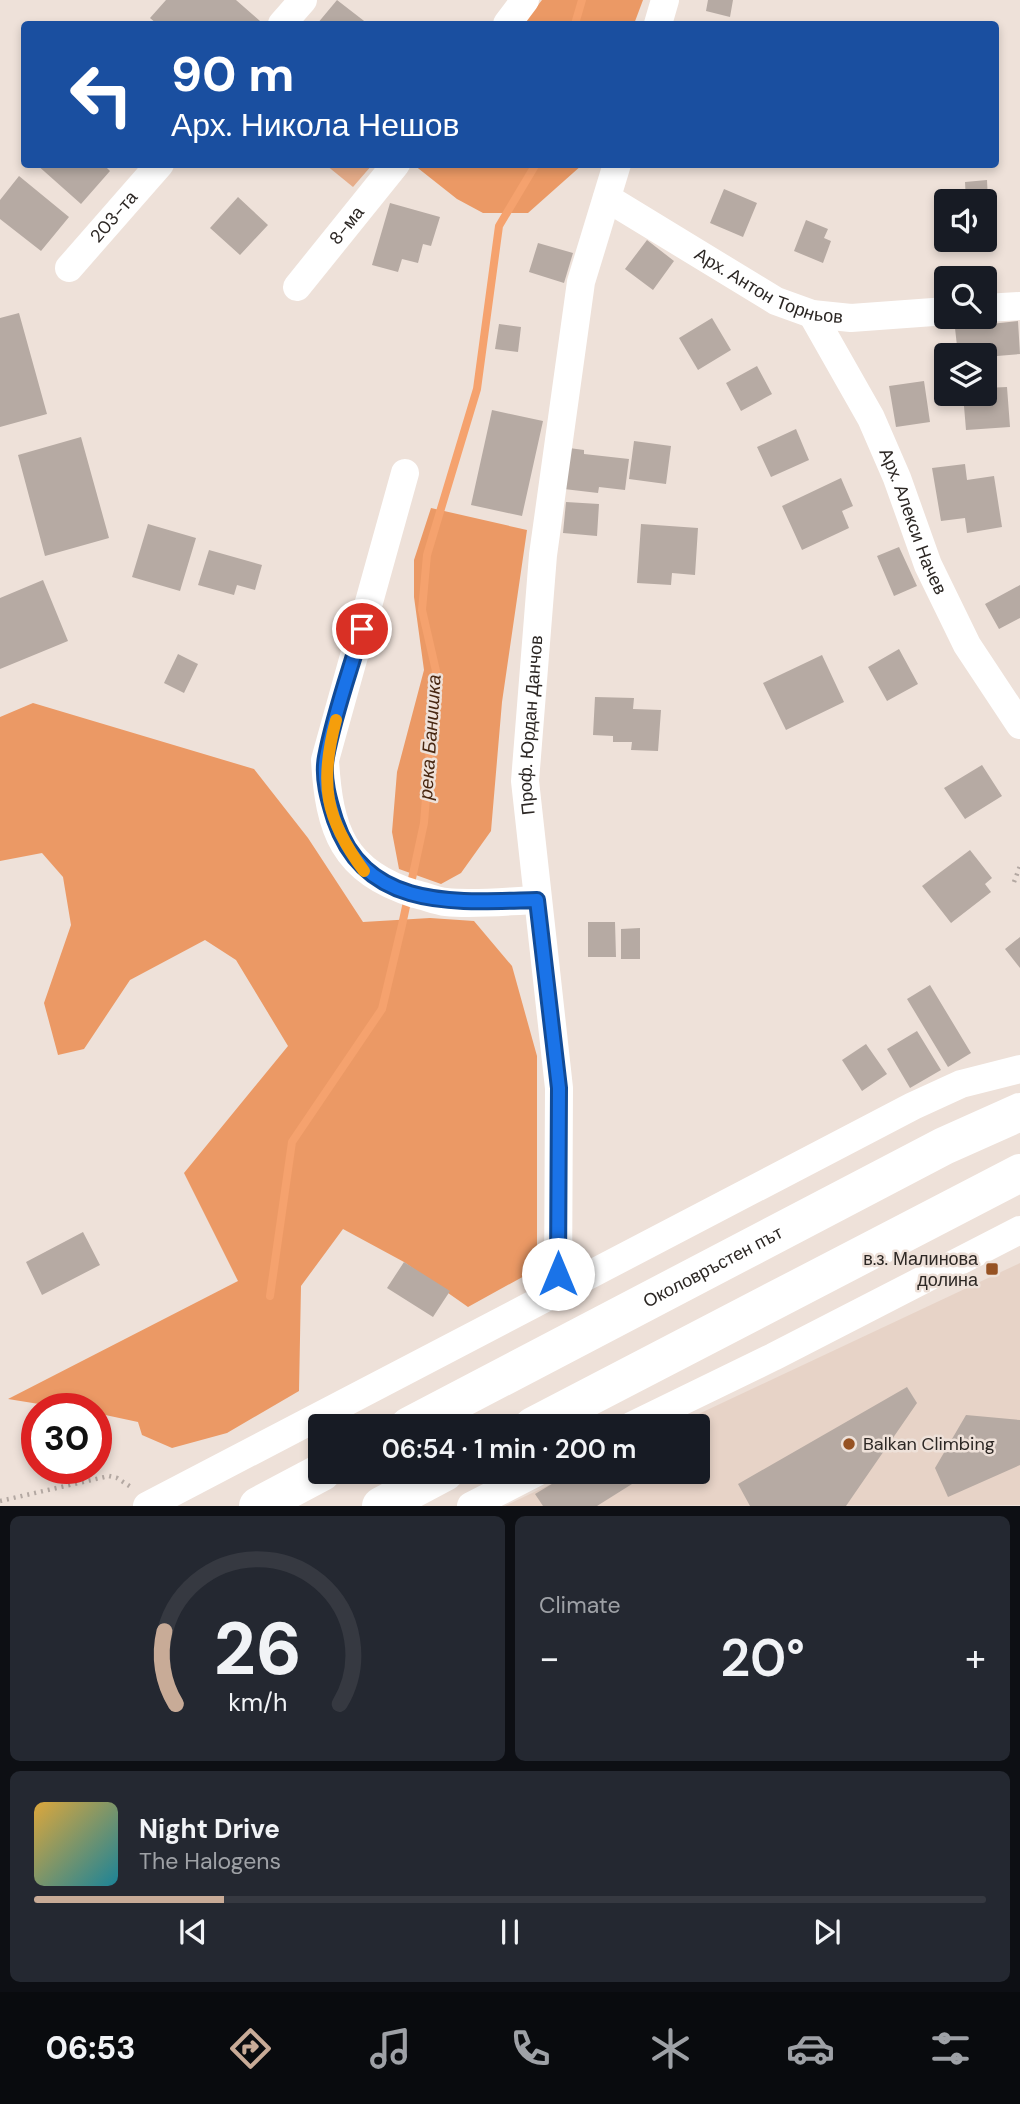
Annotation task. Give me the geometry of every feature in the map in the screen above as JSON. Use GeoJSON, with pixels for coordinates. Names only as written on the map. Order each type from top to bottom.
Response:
{"type":"FeatureCollection","features":[{"type":"Feature","properties":{"kind":"highway","name":"Околовръстен път"},"geometry":{"type":"LineString","coordinates":[[432,1414],[944,1146],[1020,1112]]}},
{"type":"Feature","properties":{"kind":"highway"},"geometry":{"type":"LineString","coordinates":[[556,1414],[1020,1173]]}},
{"type":"Feature","properties":{"kind":"highway"},"geometry":{"type":"LineString","coordinates":[[258,1506],[308,1479]]}},
{"type":"Feature","properties":{"kind":"highway"},"geometry":{"type":"LineString","coordinates":[[380,1506],[422,1484]]}},
{"type":"Feature","properties":{"kind":"street"},"geometry":{"type":"LineString","coordinates":[[285,21],[303,0]]}},
{"type":"Feature","properties":{"kind":"street"},"geometry":{"type":"LineString","coordinates":[[509,21],[525,0]]}},
{"type":"Feature","properties":{"kind":"street"},"geometry":{"type":"LineString","coordinates":[[659,21],[665,0]]}},
{"type":"Feature","properties":{"kind":"street","name":"203-та"},"geometry":{"type":"LineString","coordinates":[[69,268],[156,168]]}},
{"type":"Feature","properties":{"kind":"street","name":"8-ма"},"geometry":{"type":"LineString","coordinates":[[297,287],[393,168]]}},
{"type":"Feature","properties":{"kind":"street","name":"Проф. Юрдан Данчов"},"geometry":{"type":"LineString","coordinates":[[558,1292],[559,1088],[525,781],[543,555],[581,282],[616,168]]}},
{"type":"Feature","properties":{"kind":"street","name":"Арх. Антон Торньов"},"geometry":{"type":"LineString","coordinates":[[607,198],[776,301],[812,314],[851,318],[934,312]]}},
{"type":"Feature","properties":{"kind":"street"},"geometry":{"type":"LineString","coordinates":[[997,307],[1020,306]]}},
{"type":"Feature","properties":{"kind":"street","name":"Арх. Алекси Начев"},"geometry":{"type":"LineString","coordinates":[[812,314],[872,418],[928,565],[967,645],[1020,725]]}},
{"type":"Feature","properties":{"kind":"street"},"geometry":{"type":"LineString","coordinates":[[405,473],[325,760],[327,797],[342,842],[365,872],[390,886],[445,902],[537,900]]}},
{"type":"Feature","properties":{"kind":"street"},"geometry":{"type":"LineString","coordinates":[[143,1500],[558,1292],[913,1106],[961,1084],[1020,1069]]}},
{"type":"Feature","properties":{"kind":"street"},"geometry":{"type":"LineString","coordinates":[[656,1414],[774,1357],[1020,1230]]}},
{"type":"Feature","properties":{"kind":"street"},"geometry":{"type":"LineString","coordinates":[[471,1506],[514,1484]]}},
{"type":"Feature","properties":{"kind":"path"},"geometry":{"type":"LineString","coordinates":[[1014,882],[1020,866]]}},
{"type":"Feature","properties":{"kind":"path"},"geometry":{"type":"LineString","coordinates":[[0,1501],[109,1476],[117,1478],[143,1500]]}},
{"type":"Feature","properties":{"kind":"shaded area"},"geometry":{"type":"Polygon","coordinates":[[[542,0],[643,0],[635,21],[525,21],[542,0]]]}},
{"type":"Feature","properties":{"kind":"shaded area"},"geometry":{"type":"Polygon","coordinates":[[[330,168],[369,168],[353,187],[330,168]]]}},
{"type":"Feature","properties":{"kind":"shaded area"},"geometry":{"type":"Polygon","coordinates":[[[418,168],[579,168],[528,213],[483,213],[457,199],[418,168]]]}},
{"type":"Feature","properties":{"kind":"shaded area"},"geometry":{"type":"Polygon","coordinates":[[[431,508],[527,530],[502,702],[491,831],[461,873],[441,884],[399,869],[392,832],[397,772],[424,670],[414,597],[414,560],[431,508]]]}},
{"type":"Feature","properties":{"kind":"shaded area"},"geometry":{"type":"Polygon","coordinates":[[[33,703],[254,769],[308,838],[363,922],[430,918],[474,921],[512,966],[537,1056],[537,1269],[468,1307],[404,1262],[343,1229],[301,1286],[299,1391],[227,1433],[172,1448],[142,1435],[138,1422],[112,1416],[112,1393],[21,1393],[21,1401],[8,1399],[238,1281],[184,1173],[288,1046],[236,960],[205,940],[130,980],[84,1049],[58,1055],[44,1003],[71,925],[63,877],[42,853],[0,861],[0,717],[33,703]]]}},
{"type":"Feature","properties":{"kind":"shaded area"},"geometry":{"type":"Polygon","coordinates":[[[1020,1263],[1020,1505],[505,1506],[551,1484],[710,1484],[710,1414],[699,1414],[1020,1263]]]}},
{"type":"Feature","properties":{"kind":"building"},"geometry":{"type":"Polygon","coordinates":[[[166,0],[236,0],[260,21],[154,21],[150,18],[166,0]]]}},
{"type":"Feature","properties":{"kind":"building"},"geometry":{"type":"Polygon","coordinates":[[[337,0],[364,21],[320,21],[337,0]]]}},
{"type":"Feature","properties":{"kind":"building"},"geometry":{"type":"Polygon","coordinates":[[[708,0],[733,0],[730,17],[706,11],[708,0]]]}},
{"type":"Feature","properties":{"kind":"building"},"geometry":{"type":"Polygon","coordinates":[[[40,168],[107,168],[110,171],[81,204],[40,168]]]}},
{"type":"Feature","properties":{"kind":"building"},"geometry":{"type":"Polygon","coordinates":[[[19,176],[69,217],[41,251],[0,219],[0,200],[19,176]]]}},
{"type":"Feature","properties":{"kind":"building"},"geometry":{"type":"Polygon","coordinates":[[[987,180],[987,189],[965,189],[965,182],[987,180]]]}},
{"type":"Feature","properties":{"kind":"building"},"geometry":{"type":"Polygon","coordinates":[[[724,189],[757,203],[743,237],[710,223],[724,189]]]}},
{"type":"Feature","properties":{"kind":"building"},"geometry":{"type":"Polygon","coordinates":[[[238,197],[268,225],[240,255],[210,228],[238,197]]]}},
{"type":"Feature","properties":{"kind":"building"},"geometry":{"type":"Polygon","coordinates":[[[390,203],[440,217],[431,246],[423,244],[418,263],[402,259],[398,272],[372,265],[390,203]]]}},
{"type":"Feature","properties":{"kind":"building"},"geometry":{"type":"Polygon","coordinates":[[[806,220],[828,229],[824,238],[831,241],[823,263],[794,251],[806,220]]]}},
{"type":"Feature","properties":{"kind":"building"},"geometry":{"type":"Polygon","coordinates":[[[647,240],[674,261],[653,290],[625,269],[647,240]]]}},
{"type":"Feature","properties":{"kind":"building"},"geometry":{"type":"Polygon","coordinates":[[[538,243],[573,253],[564,283],[529,272],[538,243]]]}},
{"type":"Feature","properties":{"kind":"building"},"geometry":{"type":"Polygon","coordinates":[[[19,313],[47,414],[0,427],[0,318],[19,313]]]}},
{"type":"Feature","properties":{"kind":"building"},"geometry":{"type":"Polygon","coordinates":[[[712,318],[731,350],[698,370],[679,338],[712,318]]]}},
{"type":"Feature","properties":{"kind":"building"},"geometry":{"type":"Polygon","coordinates":[[[1018,321],[1020,354],[997,356],[997,343],[957,343],[955,329],[997,329],[997,323],[1018,321]]]}},
{"type":"Feature","properties":{"kind":"building"},"geometry":{"type":"Polygon","coordinates":[[[499,324],[521,327],[518,352],[495,349],[499,324]]]}},
{"type":"Feature","properties":{"kind":"building"},"geometry":{"type":"Polygon","coordinates":[[[757,366],[772,394],[741,411],[726,383],[757,366]]]}},
{"type":"Feature","properties":{"kind":"building"},"geometry":{"type":"Polygon","coordinates":[[[924,381],[930,422],[896,427],[889,386],[924,381]]]}},
{"type":"Feature","properties":{"kind":"building"},"geometry":{"type":"Polygon","coordinates":[[[997,387],[1007,387],[1010,427],[966,430],[964,406],[997,406],[997,387]]]}},
{"type":"Feature","properties":{"kind":"building"},"geometry":{"type":"Polygon","coordinates":[[[492,410],[543,421],[522,516],[471,505],[492,410]]]}},
{"type":"Feature","properties":{"kind":"building"},"geometry":{"type":"Polygon","coordinates":[[[796,429],[809,460],[771,477],[757,447],[796,429]]]}},
{"type":"Feature","properties":{"kind":"building"},"geometry":{"type":"Polygon","coordinates":[[[81,437],[109,538],[45,556],[18,455],[81,437]]]}},
{"type":"Feature","properties":{"kind":"building"},"geometry":{"type":"Polygon","coordinates":[[[634,441],[671,446],[666,484],[629,479],[634,441]]]}},
{"type":"Feature","properties":{"kind":"building"},"geometry":{"type":"Polygon","coordinates":[[[569,448],[584,450],[584,454],[629,459],[625,490],[599,487],[598,493],[564,489],[569,448]]]}},
{"type":"Feature","properties":{"kind":"building"},"geometry":{"type":"Polygon","coordinates":[[[965,464],[967,480],[994,476],[1002,527],[967,533],[965,518],[941,521],[932,468],[965,464]]]}},
{"type":"Feature","properties":{"kind":"building"},"geometry":{"type":"Polygon","coordinates":[[[841,478],[853,506],[842,511],[849,528],[802,550],[782,506],[841,478]]]}},
{"type":"Feature","properties":{"kind":"building"},"geometry":{"type":"Polygon","coordinates":[[[566,502],[599,504],[597,536],[563,533],[566,502]]]}},
{"type":"Feature","properties":{"kind":"building"},"geometry":{"type":"Polygon","coordinates":[[[148,524],[196,538],[180,591],[132,577],[148,524]]]}},
{"type":"Feature","properties":{"kind":"building"},"geometry":{"type":"Polygon","coordinates":[[[641,524],[698,528],[695,575],[672,573],[671,585],[637,583],[641,524]]]}},
{"type":"Feature","properties":{"kind":"building"},"geometry":{"type":"Polygon","coordinates":[[[899,547],[917,586],[894,596],[877,556],[899,547]]]}},
{"type":"Feature","properties":{"kind":"building"},"geometry":{"type":"Polygon","coordinates":[[[209,550],[262,565],[255,590],[237,585],[234,595],[198,585],[209,550]]]}},
{"type":"Feature","properties":{"kind":"building"},"geometry":{"type":"Polygon","coordinates":[[[43,580],[68,641],[0,669],[0,598],[43,580]]]}},
{"type":"Feature","properties":{"kind":"building"},"geometry":{"type":"Polygon","coordinates":[[[1020,585],[1020,618],[999,629],[985,604],[1020,585]]]}},
{"type":"Feature","properties":{"kind":"building"},"geometry":{"type":"Polygon","coordinates":[[[899,649],[918,684],[887,701],[868,667],[899,649]]]}},
{"type":"Feature","properties":{"kind":"building"},"geometry":{"type":"Polygon","coordinates":[[[178,654],[198,664],[184,693],[164,683],[178,654]]]}},
{"type":"Feature","properties":{"kind":"building"},"geometry":{"type":"Polygon","coordinates":[[[822,655],[844,702],[786,730],[763,683],[822,655]]]}},
{"type":"Feature","properties":{"kind":"building"},"geometry":{"type":"Polygon","coordinates":[[[595,697],[634,698],[633,709],[661,710],[658,751],[631,750],[632,742],[613,742],[613,736],[593,735],[595,697]]]}},
{"type":"Feature","properties":{"kind":"building"},"geometry":{"type":"Polygon","coordinates":[[[982,765],[1002,796],[965,819],[944,788],[982,765]]]}},
{"type":"Feature","properties":{"kind":"building"},"geometry":{"type":"Polygon","coordinates":[[[970,850],[992,878],[985,884],[991,892],[951,923],[922,886],[970,850]]]}},
{"type":"Feature","properties":{"kind":"building"},"geometry":{"type":"Polygon","coordinates":[[[588,922],[615,922],[616,957],[588,957],[588,922]]]}},
{"type":"Feature","properties":{"kind":"building"},"geometry":{"type":"Polygon","coordinates":[[[640,928],[640,959],[621,959],[621,929],[640,928]]]}},
{"type":"Feature","properties":{"kind":"building"},"geometry":{"type":"Polygon","coordinates":[[[1020,937],[1020,968],[1005,949],[1020,937]]]}},
{"type":"Feature","properties":{"kind":"building"},"geometry":{"type":"Polygon","coordinates":[[[930,985],[971,1053],[948,1067],[907,999],[930,985]]]}},
{"type":"Feature","properties":{"kind":"building"},"geometry":{"type":"Polygon","coordinates":[[[917,1031],[941,1070],[910,1088],[887,1049],[917,1031]]]}},
{"type":"Feature","properties":{"kind":"building"},"geometry":{"type":"Polygon","coordinates":[[[866,1044],[887,1074],[862,1091],[842,1060],[866,1044]]]}},
{"type":"Feature","properties":{"kind":"building"},"geometry":{"type":"Polygon","coordinates":[[[83,1232],[100,1265],[42,1295],[26,1262],[83,1232]]]}},
{"type":"Feature","properties":{"kind":"building"},"geometry":{"type":"Polygon","coordinates":[[[404,1262],[450,1291],[433,1317],[387,1288],[404,1262]]]}},
{"type":"Feature","properties":{"kind":"building","name":"Balkan Climbing"},"geometry":{"type":"Polygon","coordinates":[[[907,1387],[917,1403],[846,1506],[750,1506],[738,1484],[907,1387]]]}},
{"type":"Feature","properties":{"kind":"building"},"geometry":{"type":"Polygon","coordinates":[[[966,1415],[1020,1420],[1020,1465],[948,1497],[935,1468],[966,1415]]]}},
{"type":"Feature","properties":{"kind":"building"},"geometry":{"type":"Polygon","coordinates":[[[552,1484],[632,1484],[597,1506],[543,1506],[535,1494],[552,1484]]]}},
{"type":"Feature","properties":{"kind":"waterway","name":"река Банишка"},"geometry":{"type":"LineString","coordinates":[[576,21],[582,0]]}},
{"type":"Feature","properties":{"kind":"waterway","name":"река Банишка"},"geometry":{"type":"LineString","coordinates":[[270,1296],[292,1142],[382,1009],[402,925],[424,823],[436,671],[422,610],[427,555],[477,389],[499,226],[534,168]]}},
{"type":"Feature","properties":{"kind":"slow traffic"},"geometry":{"type":"LineString","coordinates":[[336,720],[325,760],[327,797],[342,842],[364,871]]}},
{"type":"Feature","properties":{"kind":"place","name":"в.з. Малинова долина"},"geometry":{"type":"Point","coordinates":[992,1269]}},
{"type":"Feature","properties":{"kind":"place","name":"Balkan Climbing"},"geometry":{"type":"Point","coordinates":[849,1444]}},
{"type":"Feature","properties":{"kind":"route"},"geometry":{"type":"LineString","coordinates":[[362,629],[325,760],[327,797],[342,842],[365,872],[390,886],[445,902],[537,900],[559,1088],[558,1274]]}}]}
